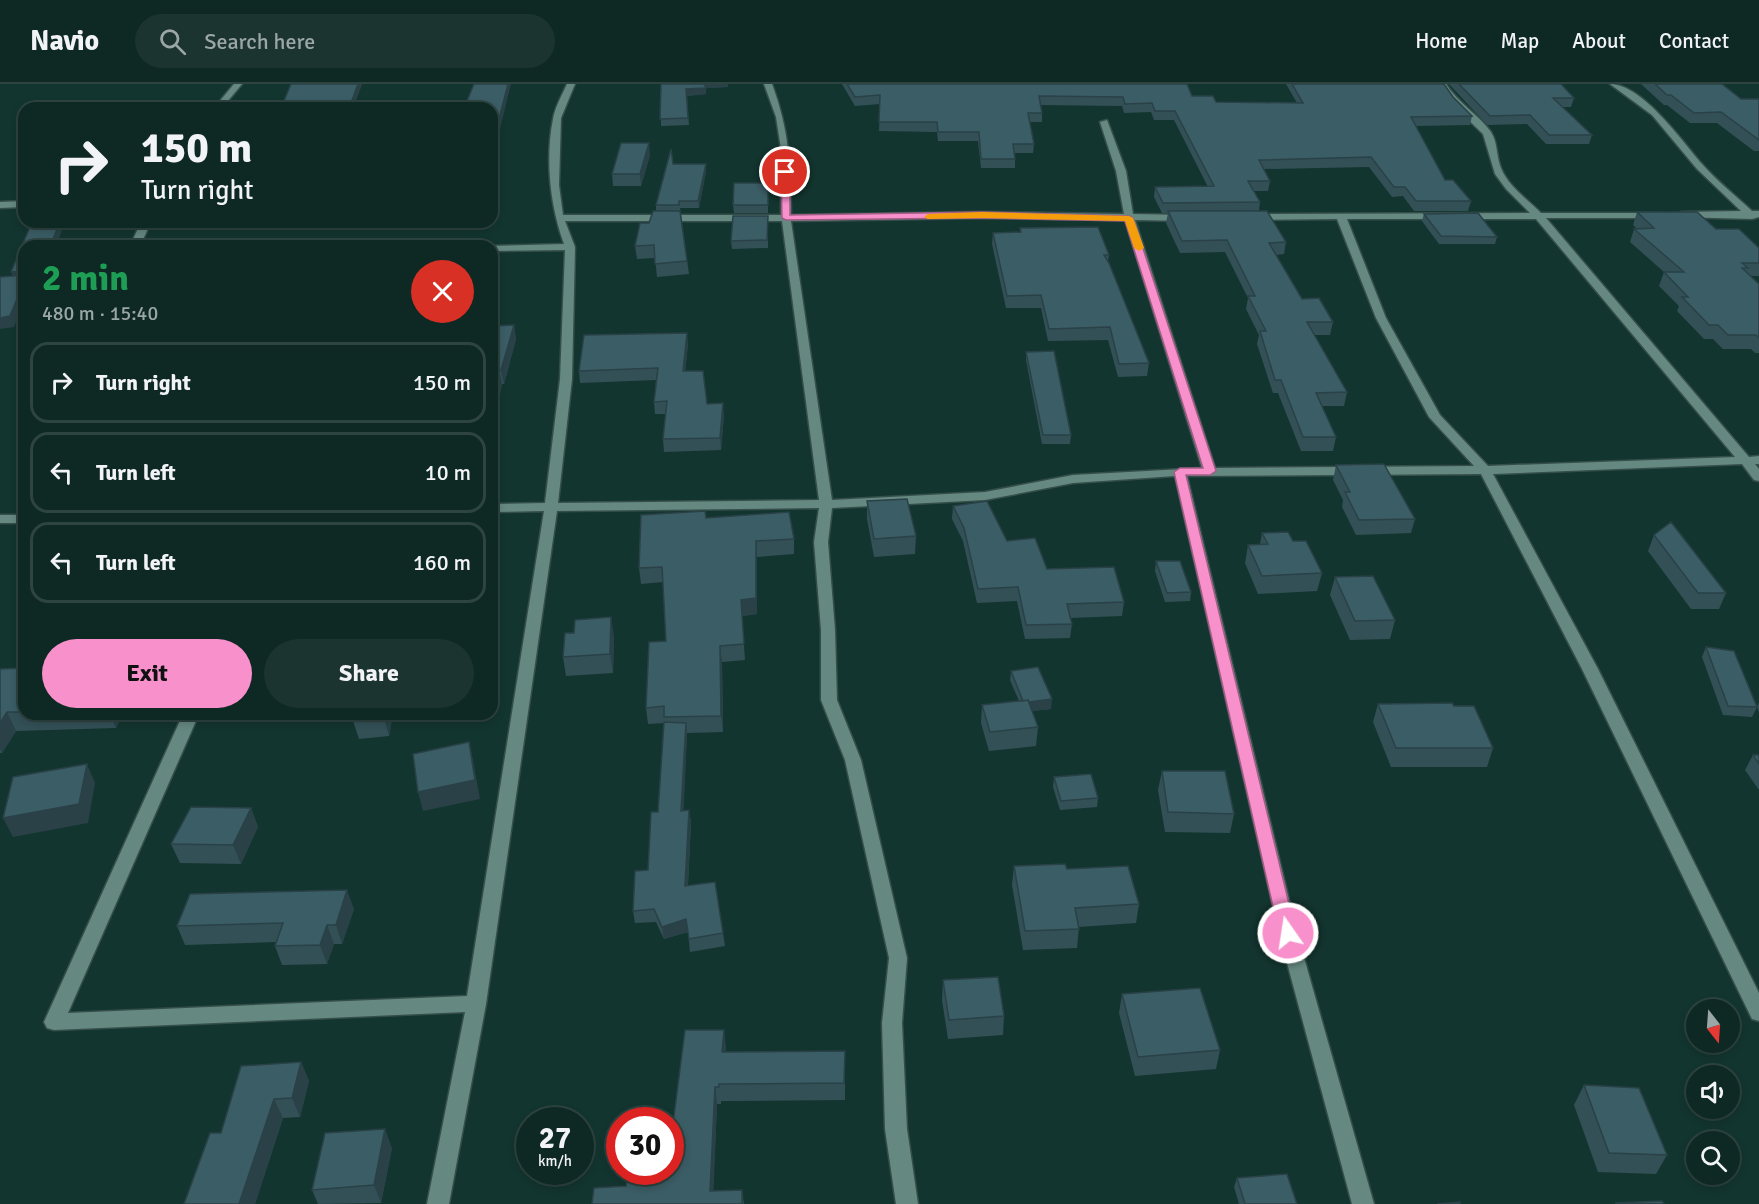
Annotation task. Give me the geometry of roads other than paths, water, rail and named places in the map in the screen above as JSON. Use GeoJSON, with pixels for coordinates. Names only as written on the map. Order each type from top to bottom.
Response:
{"type":"FeatureCollection","features":[{"type":"Feature","properties":{"kind":"street"},"geometry":{"type":"LineString","coordinates":[[223,102],[238,84]]}},
{"type":"Feature","properties":{"kind":"street"},"geometry":{"type":"LineString","coordinates":[[438,1204],[476,1004],[551,507],[566,379],[570,247],[560,218],[554,185],[557,118],[571,84]]}},
{"type":"Feature","properties":{"kind":"street"},"geometry":{"type":"LineString","coordinates":[[768,84],[780,117],[785,149],[786,218],[826,504],[821,542],[826,590],[829,700],[853,760],[898,958],[892,1023],[896,1129],[907,1204]]}},
{"type":"Feature","properties":{"kind":"street"},"geometry":{"type":"LineString","coordinates":[[1443,84],[1452,102],[1484,129],[1494,147],[1495,165],[1505,183],[1539,216],[1753,460],[1759,477]]}},
{"type":"Feature","properties":{"kind":"street"},"geometry":{"type":"LineString","coordinates":[[1614,84],[1655,113],[1700,167],[1754,214],[1759,222]]}},
{"type":"Feature","properties":{"kind":"street"},"geometry":{"type":"LineString","coordinates":[[1104,122],[1121,171],[1129,218],[1210,471]]}},
{"type":"Feature","properties":{"kind":"street"},"geometry":{"type":"LineString","coordinates":[[0,205],[18,204]]}},
{"type":"Feature","properties":{"kind":"street"},"geometry":{"type":"LineString","coordinates":[[1235,218],[1754,214]]}},
{"type":"Feature","properties":{"kind":"street"},"geometry":{"type":"LineString","coordinates":[[560,218],[982,215],[1200,218]]}},
{"type":"Feature","properties":{"kind":"street"},"geometry":{"type":"LineString","coordinates":[[1341,217],[1381,318],[1435,417],[1485,470],[1590,669],[1759,1013]]}},
{"type":"Feature","properties":{"kind":"street"},"geometry":{"type":"LineString","coordinates":[[498,248],[570,247]]}},
{"type":"Feature","properties":{"kind":"street"},"geometry":{"type":"LineString","coordinates":[[498,508],[826,504],[985,496],[1073,479],[1180,472],[1485,470],[1753,460]]}},
{"type":"Feature","properties":{"kind":"street"},"geometry":{"type":"LineString","coordinates":[[1180,472],[1288,933],[1363,1204]]}},
{"type":"Feature","properties":{"kind":"street"},"geometry":{"type":"LineString","coordinates":[[0,519],[18,519]]}},
{"type":"Feature","properties":{"kind":"street"},"geometry":{"type":"LineString","coordinates":[[188,720],[54,1022],[476,1004]]}}]}
